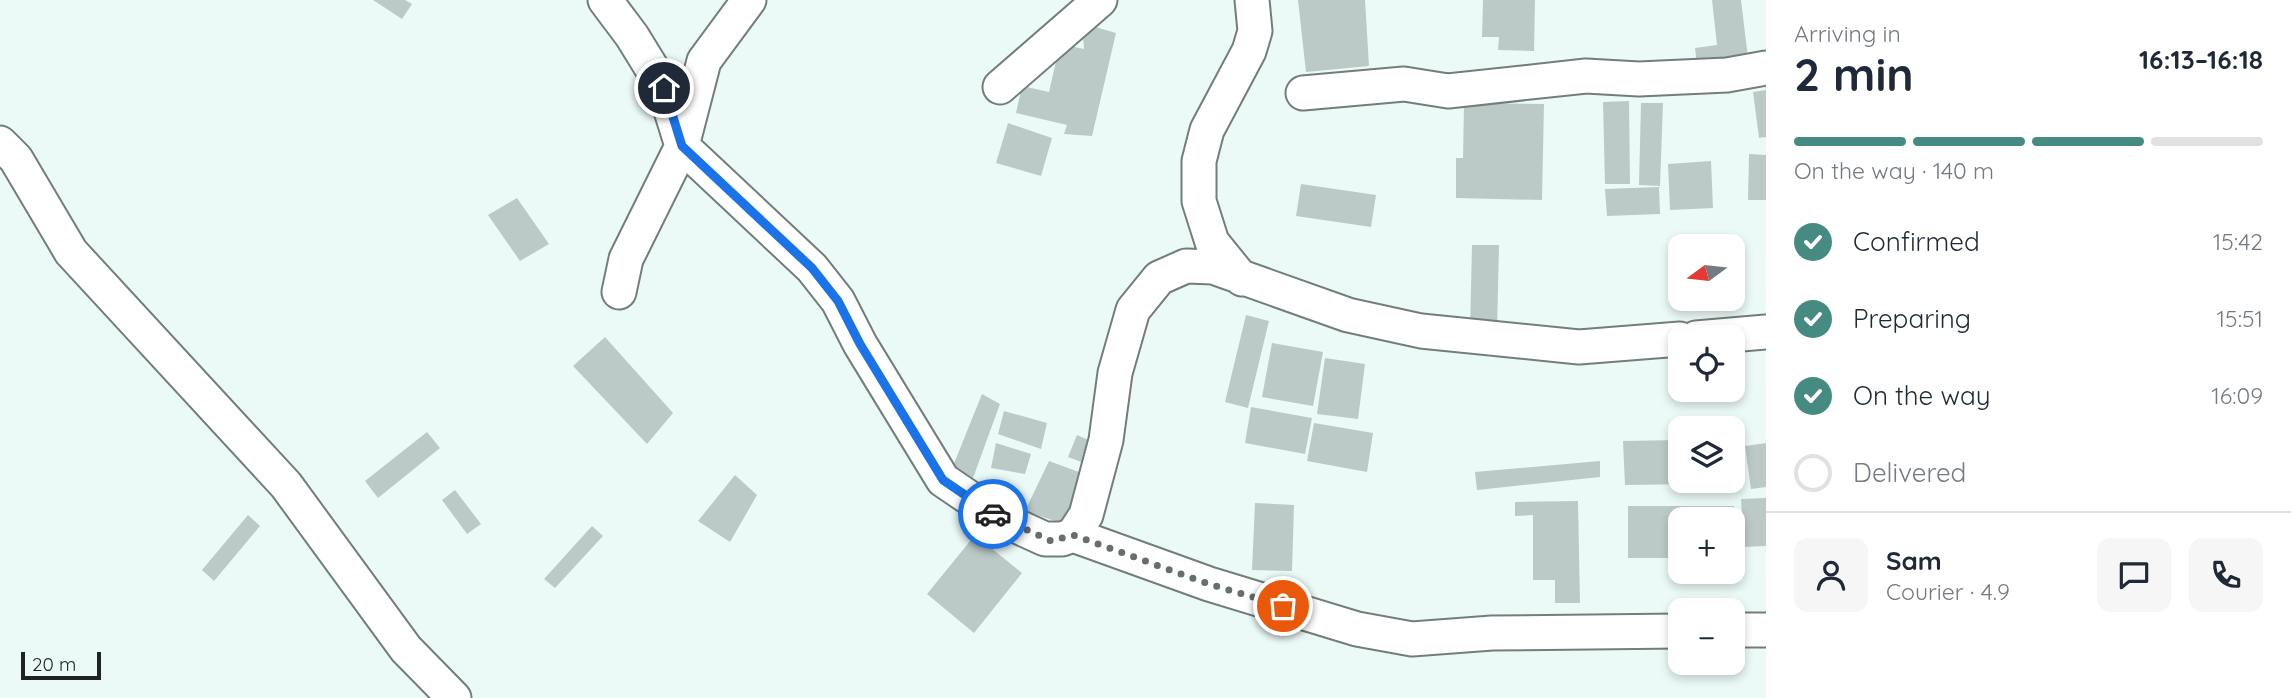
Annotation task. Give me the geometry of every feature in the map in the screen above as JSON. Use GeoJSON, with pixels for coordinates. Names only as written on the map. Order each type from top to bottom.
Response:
{"type":"FeatureCollection","features":[{"type":"Feature","properties":{"kind":"street"},"geometry":{"type":"LineString","coordinates":[[605,0],[632,36],[664,88],[682,146],[812,268],[832,293],[943,480],[999,518],[1045,539],[1062,539],[1073,535],[1086,515],[1106,440],[1115,373],[1133,310],[1159,278],[1186,266],[1213,267],[1348,315],[1422,331],[1579,347],[1668,340]]}},
{"type":"Feature","properties":{"kind":"street"},"geometry":{"type":"LineString","coordinates":[[619,292],[626,259],[682,146],[704,61],[749,0]]}},
{"type":"Feature","properties":{"kind":"street"},"geometry":{"type":"LineString","coordinates":[[1000,87],[1100,0]]}},
{"type":"Feature","properties":{"kind":"street"},"geometry":{"type":"LineString","coordinates":[[1241,279],[1212,242],[1199,201],[1199,161],[1207,130],[1249,51],[1255,31],[1252,0]]}},
{"type":"Feature","properties":{"kind":"street"},"geometry":{"type":"LineString","coordinates":[[1303,93],[1404,84],[1448,91],[1586,76],[1639,79],[1727,75],[1766,68]]}},
{"type":"Feature","properties":{"kind":"street"},"geometry":{"type":"LineString","coordinates":[[0,143],[23,169],[71,252],[286,485],[406,649],[454,698]]}},
{"type":"Feature","properties":{"kind":"street"},"geometry":{"type":"LineString","coordinates":[[1745,334],[1766,332]]}},
{"type":"Feature","properties":{"kind":"street"},"geometry":{"type":"LineString","coordinates":[[1073,535],[1209,584],[1357,629],[1412,639],[1492,633],[1668,631]]}},
{"type":"Feature","properties":{"kind":"street"},"geometry":{"type":"LineString","coordinates":[[1745,630],[1766,630]]}},
{"type":"Feature","properties":{"kind":"building"},"geometry":{"type":"Polygon","coordinates":[[[373,0],[405,0],[412,4],[402,19],[373,0]]]}},
{"type":"Feature","properties":{"kind":"building"},"geometry":{"type":"Polygon","coordinates":[[[1298,0],[1365,0],[1369,66],[1306,72],[1298,0]]]}},
{"type":"Feature","properties":{"kind":"building"},"geometry":{"type":"Polygon","coordinates":[[[1483,0],[1535,0],[1534,51],[1498,50],[1499,37],[1482,37],[1483,0]]]}},
{"type":"Feature","properties":{"kind":"building"},"geometry":{"type":"Polygon","coordinates":[[[1712,0],[1741,0],[1748,58],[1697,64],[1695,48],[1717,45],[1712,0]]]}},
{"type":"Feature","properties":{"kind":"building"},"geometry":{"type":"Polygon","coordinates":[[[1082,23],[1116,33],[1092,136],[1064,134],[1067,125],[1016,113],[1022,86],[1049,92],[1060,44],[1084,49],[1082,23]]]}},
{"type":"Feature","properties":{"kind":"building"},"geometry":{"type":"Polygon","coordinates":[[[1766,90],[1766,137],[1759,138],[1753,92],[1766,90]]]}},
{"type":"Feature","properties":{"kind":"building"},"geometry":{"type":"Polygon","coordinates":[[[1629,101],[1630,184],[1605,184],[1603,102],[1629,101]]]}},
{"type":"Feature","properties":{"kind":"building"},"geometry":{"type":"Polygon","coordinates":[[[1464,103],[1544,104],[1542,200],[1456,198],[1456,158],[1463,158],[1464,103]]]}},
{"type":"Feature","properties":{"kind":"building"},"geometry":{"type":"Polygon","coordinates":[[[1641,103],[1663,103],[1660,186],[1639,185],[1641,103]]]}},
{"type":"Feature","properties":{"kind":"building"},"geometry":{"type":"Polygon","coordinates":[[[1008,123],[1052,138],[1041,176],[996,163],[1008,123]]]}},
{"type":"Feature","properties":{"kind":"building"},"geometry":{"type":"Polygon","coordinates":[[[1749,154],[1766,155],[1766,200],[1748,200],[1749,154]]]}},
{"type":"Feature","properties":{"kind":"building"},"geometry":{"type":"Polygon","coordinates":[[[1711,161],[1713,208],[1670,210],[1668,164],[1711,161]]]}},
{"type":"Feature","properties":{"kind":"building"},"geometry":{"type":"Polygon","coordinates":[[[1301,184],[1376,195],[1371,227],[1296,216],[1301,184]]]}},
{"type":"Feature","properties":{"kind":"building"},"geometry":{"type":"Polygon","coordinates":[[[1659,187],[1660,214],[1607,216],[1605,189],[1659,187]]]}},
{"type":"Feature","properties":{"kind":"building"},"geometry":{"type":"Polygon","coordinates":[[[517,198],[549,244],[520,261],[488,215],[517,198]]]}},
{"type":"Feature","properties":{"kind":"building"},"geometry":{"type":"Polygon","coordinates":[[[1472,245],[1499,245],[1497,333],[1470,332],[1472,245]]]}},
{"type":"Feature","properties":{"kind":"building"},"geometry":{"type":"Polygon","coordinates":[[[1246,315],[1269,321],[1248,408],[1225,402],[1246,315]]]}},
{"type":"Feature","properties":{"kind":"building"},"geometry":{"type":"Polygon","coordinates":[[[605,337],[673,413],[647,444],[573,366],[605,337]]]}},
{"type":"Feature","properties":{"kind":"building"},"geometry":{"type":"Polygon","coordinates":[[[1272,343],[1323,352],[1313,406],[1262,397],[1272,343]]]}},
{"type":"Feature","properties":{"kind":"building"},"geometry":{"type":"Polygon","coordinates":[[[1325,358],[1365,364],[1358,419],[1317,414],[1325,358]]]}},
{"type":"Feature","properties":{"kind":"building"},"geometry":{"type":"Polygon","coordinates":[[[982,394],[1000,404],[973,478],[953,466],[982,394]]]}},
{"type":"Feature","properties":{"kind":"building"},"geometry":{"type":"Polygon","coordinates":[[[1251,407],[1312,418],[1305,454],[1245,443],[1251,407]]]}},
{"type":"Feature","properties":{"kind":"building"},"geometry":{"type":"Polygon","coordinates":[[[1004,411],[1047,423],[1041,449],[998,434],[1004,411]]]}},
{"type":"Feature","properties":{"kind":"building"},"geometry":{"type":"Polygon","coordinates":[[[1314,423],[1373,433],[1367,472],[1307,461],[1314,423]]]}},
{"type":"Feature","properties":{"kind":"building"},"geometry":{"type":"Polygon","coordinates":[[[427,432],[440,448],[378,498],[365,481],[427,432]]]}},
{"type":"Feature","properties":{"kind":"building"},"geometry":{"type":"Polygon","coordinates":[[[1077,435],[1093,442],[1084,463],[1068,457],[1077,435]]]}},
{"type":"Feature","properties":{"kind":"building"},"geometry":{"type":"Polygon","coordinates":[[[1668,440],[1668,484],[1625,485],[1623,441],[1668,440]]]}},
{"type":"Feature","properties":{"kind":"building"},"geometry":{"type":"Polygon","coordinates":[[[996,443],[1031,454],[1025,474],[991,468],[996,443]]]}},
{"type":"Feature","properties":{"kind":"building"},"geometry":{"type":"Polygon","coordinates":[[[1766,443],[1766,487],[1751,489],[1745,446],[1766,443]]]}},
{"type":"Feature","properties":{"kind":"building"},"geometry":{"type":"Polygon","coordinates":[[[1049,461],[1087,475],[1064,524],[1025,511],[1049,461]]]}},
{"type":"Feature","properties":{"kind":"building"},"geometry":{"type":"Polygon","coordinates":[[[1600,461],[1600,477],[1477,490],[1475,472],[1600,461]]]}},
{"type":"Feature","properties":{"kind":"building"},"geometry":{"type":"Polygon","coordinates":[[[735,475],[757,495],[730,542],[698,521],[735,475]]]}},
{"type":"Feature","properties":{"kind":"building"},"geometry":{"type":"Polygon","coordinates":[[[455,490],[481,524],[467,534],[442,500],[455,490]]]}},
{"type":"Feature","properties":{"kind":"building"},"geometry":{"type":"Polygon","coordinates":[[[1766,498],[1766,546],[1745,547],[1745,507],[1742,507],[1741,499],[1766,498]]]}},
{"type":"Feature","properties":{"kind":"building"},"geometry":{"type":"Polygon","coordinates":[[[1578,501],[1580,603],[1555,603],[1555,580],[1533,580],[1533,515],[1515,516],[1515,502],[1578,501]]]}},
{"type":"Feature","properties":{"kind":"building"},"geometry":{"type":"Polygon","coordinates":[[[1255,503],[1294,505],[1292,571],[1252,570],[1255,503]]]}},
{"type":"Feature","properties":{"kind":"building"},"geometry":{"type":"Polygon","coordinates":[[[1628,506],[1734,506],[1668,507],[1668,558],[1628,558],[1628,506]]]}},
{"type":"Feature","properties":{"kind":"building"},"geometry":{"type":"Polygon","coordinates":[[[248,515],[260,526],[214,581],[202,570],[248,515]]]}},
{"type":"Feature","properties":{"kind":"building"},"geometry":{"type":"Polygon","coordinates":[[[592,526],[603,536],[555,588],[544,579],[592,526]]]}},
{"type":"Feature","properties":{"kind":"building"},"geometry":{"type":"Polygon","coordinates":[[[975,535],[1022,573],[974,633],[927,594],[975,535]]]}},
{"type":"Feature","properties":{"kind":"way so far"},"geometry":{"type":"LineString","coordinates":[[993,514],[1051,541],[1073,535],[1209,584],[1283,606]]}},
{"type":"Feature","properties":{"kind":"route"},"geometry":{"type":"LineString","coordinates":[[664,88],[682,146],[812,268],[838,301],[860,344],[922,441],[943,480],[993,514]]}}]}
